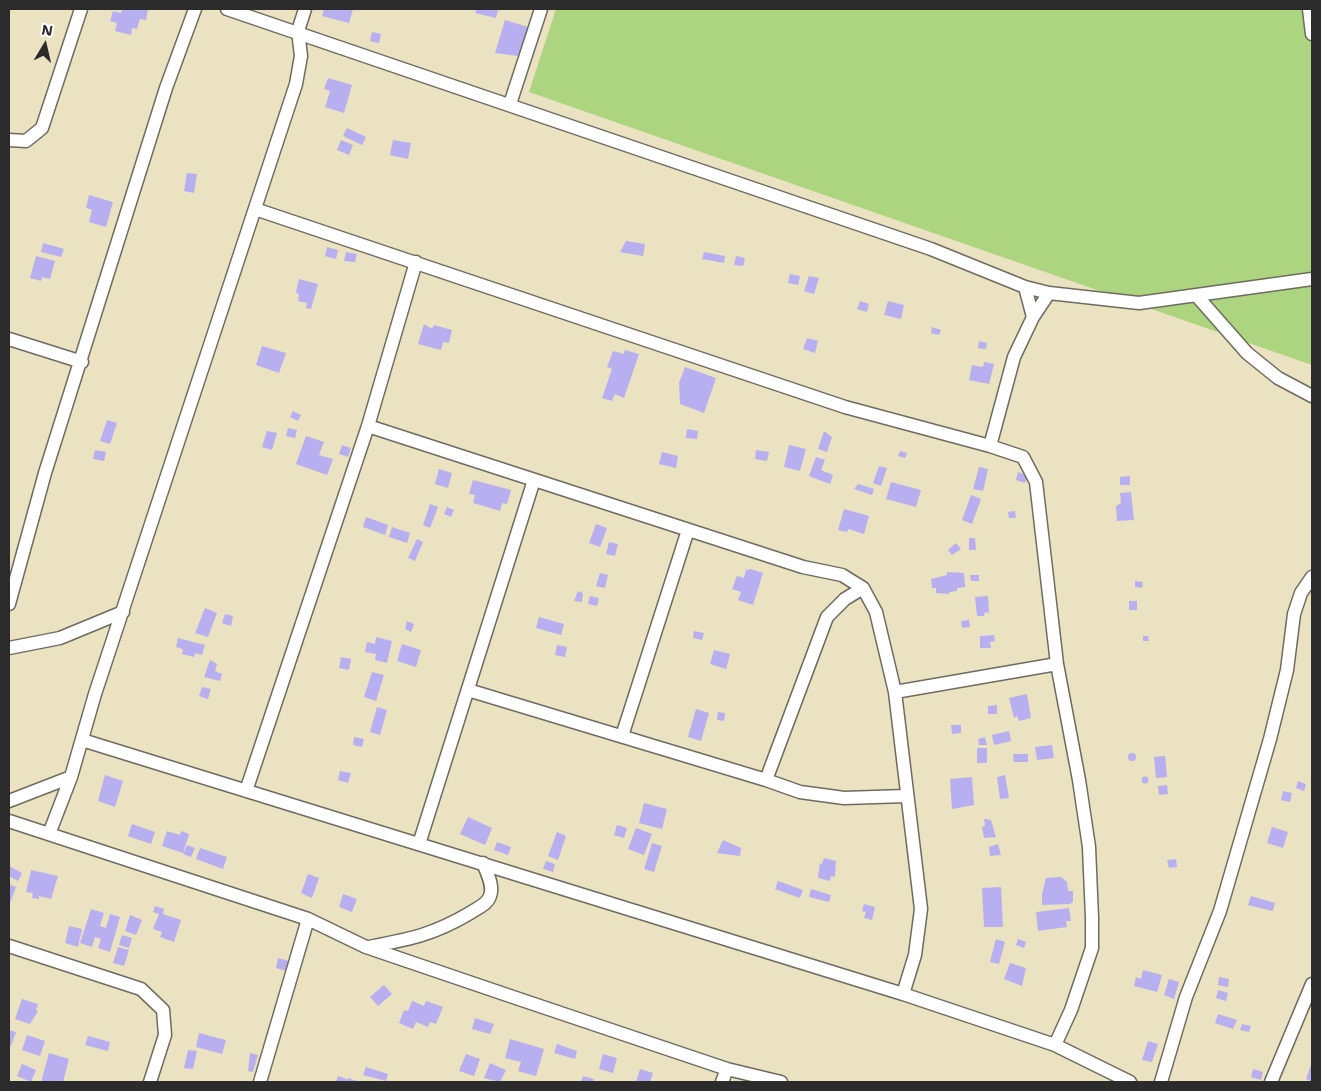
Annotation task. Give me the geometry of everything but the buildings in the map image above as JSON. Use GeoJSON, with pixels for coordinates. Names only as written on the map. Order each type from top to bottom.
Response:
{"type":"FeatureCollection","features":[{"type":"Feature","properties":{"kind":"street"},"geometry":{"type":"LineString","coordinates":[[9,140],[26,141],[42,128],[81,9]]}},
{"type":"Feature","properties":{"kind":"street"},"geometry":{"type":"LineString","coordinates":[[9,604],[45,473],[82,362],[166,88],[195,9]]}},
{"type":"Feature","properties":{"kind":"street"},"geometry":{"type":"LineString","coordinates":[[227,9],[298,31],[930,249],[1026,287],[1049,293],[1139,303],[1312,279]]}},
{"type":"Feature","properties":{"kind":"street"},"geometry":{"type":"LineString","coordinates":[[49,834],[71,776],[95,694],[296,84],[301,56],[298,31],[305,9]]}},
{"type":"Feature","properties":{"kind":"street"},"geometry":{"type":"LineString","coordinates":[[510,104],[541,9]]}},
{"type":"Feature","properties":{"kind":"street"},"geometry":{"type":"LineString","coordinates":[[1311,17],[1312,34]]}},
{"type":"Feature","properties":{"kind":"street"},"geometry":{"type":"LineString","coordinates":[[255,209],[845,407],[990,446],[1023,457],[1036,482],[1057,664],[1088,838],[1092,948],[1071,1010],[1055,1045]]}},
{"type":"Feature","properties":{"kind":"street"},"geometry":{"type":"LineString","coordinates":[[246,791],[368,426],[416,262]]}},
{"type":"Feature","properties":{"kind":"street"},"geometry":{"type":"LineString","coordinates":[[1026,287],[1033,317]]}},
{"type":"Feature","properties":{"kind":"street"},"geometry":{"type":"LineString","coordinates":[[990,446],[1014,357],[1033,317],[1049,293]]}},
{"type":"Feature","properties":{"kind":"street"},"geometry":{"type":"LineString","coordinates":[[1196,295],[1247,352],[1278,378],[1312,396]]}},
{"type":"Feature","properties":{"kind":"street"},"geometry":{"type":"LineString","coordinates":[[9,338],[82,362]]}},
{"type":"Feature","properties":{"kind":"street"},"geometry":{"type":"LineString","coordinates":[[368,426],[803,567],[842,575],[863,588],[876,612],[894,692],[921,909],[915,955],[903,994]]}},
{"type":"Feature","properties":{"kind":"street"},"geometry":{"type":"LineString","coordinates":[[419,844],[534,480]]}},
{"type":"Feature","properties":{"kind":"street"},"geometry":{"type":"LineString","coordinates":[[622,736],[688,530]]}},
{"type":"Feature","properties":{"kind":"street"},"geometry":{"type":"LineString","coordinates":[[1161,1082],[1186,997],[1220,911],[1270,738],[1287,670],[1294,614],[1301,593],[1312,577]]}},
{"type":"Feature","properties":{"kind":"street"},"geometry":{"type":"LineString","coordinates":[[766,780],[827,616],[845,599],[863,588]]}},
{"type":"Feature","properties":{"kind":"street"},"geometry":{"type":"LineString","coordinates":[[9,648],[60,638],[123,612]]}},
{"type":"Feature","properties":{"kind":"street"},"geometry":{"type":"LineString","coordinates":[[894,692],[1057,664]]}},
{"type":"Feature","properties":{"kind":"street"},"geometry":{"type":"LineString","coordinates":[[468,690],[800,792],[844,798],[906,796]]}},
{"type":"Feature","properties":{"kind":"street"},"geometry":{"type":"LineString","coordinates":[[82,740],[903,994],[1055,1045],[1130,1082]]}},
{"type":"Feature","properties":{"kind":"street"},"geometry":{"type":"LineString","coordinates":[[9,801],[71,776]]}},
{"type":"Feature","properties":{"kind":"street"},"geometry":{"type":"LineString","coordinates":[[9,820],[308,919],[366,947],[727,1068],[781,1082]]}},
{"type":"Feature","properties":{"kind":"street"},"geometry":{"type":"LineString","coordinates":[[366,947],[426,935],[448,926],[486,903],[491,896],[491,886],[483,863]]}},
{"type":"Feature","properties":{"kind":"street"},"geometry":{"type":"LineString","coordinates":[[260,1082],[308,919]]}},
{"type":"Feature","properties":{"kind":"street"},"geometry":{"type":"LineString","coordinates":[[9,946],[141,989],[163,1010],[166,1035],[150,1082]]}},
{"type":"Feature","properties":{"kind":"street"},"geometry":{"type":"LineString","coordinates":[[1271,1082],[1312,984]]}},
{"type":"Feature","properties":{"kind":"street"},"geometry":{"type":"LineString","coordinates":[[722,1082],[727,1068]]}},
{"type":"Feature","properties":{"kind":"green space"},"geometry":{"type":"Polygon","coordinates":[[[556,9],[1312,9],[1312,365],[529,92],[556,9]]]}}]}
